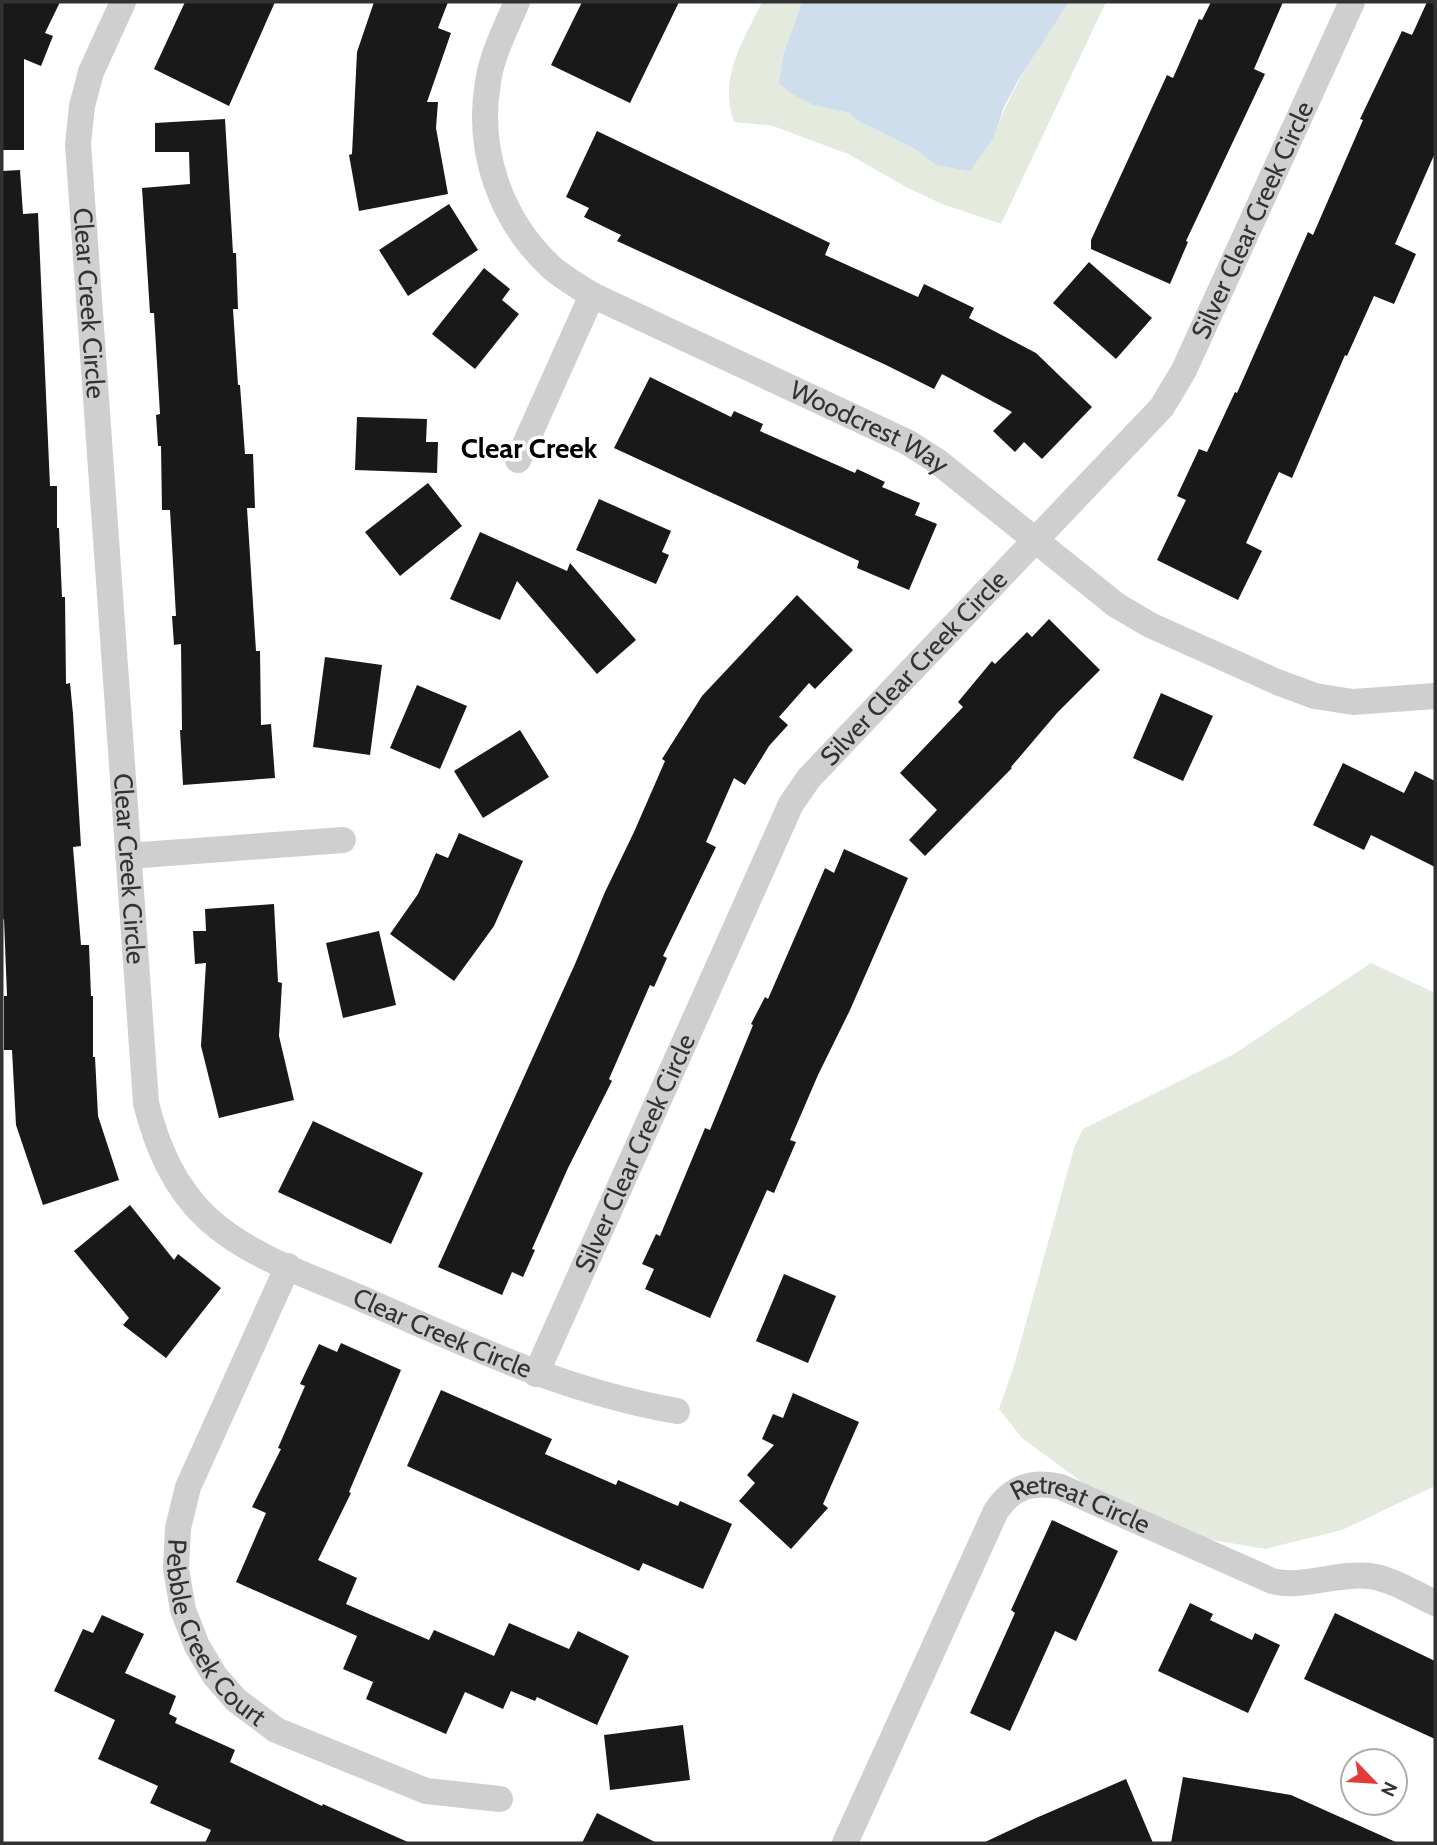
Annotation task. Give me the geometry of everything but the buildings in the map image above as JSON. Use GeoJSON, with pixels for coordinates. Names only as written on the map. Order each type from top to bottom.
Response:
{"type":"FeatureCollection","features":[{"type":"Feature","properties":{"kind":"street","name":"Clear Creek Circle"},"geometry":{"type":"LineString","coordinates":[[123,2],[91,72],[82,106],[78,144],[146,1103],[165,1163],[184,1192],[208,1219],[241,1244],[537,1374],[629,1403],[677,1411]]}},
{"type":"Feature","properties":{"kind":"street","name":"Woodcrest Way"},"geometry":{"type":"LineString","coordinates":[[517,2],[498,44],[488,80],[484,108],[487,147],[496,184],[512,219],[525,239],[553,269],[592,295],[907,442],[937,461],[1115,605],[1150,625],[1277,682],[1315,696],[1353,702],[1435,696]]}},
{"type":"Feature","properties":{"kind":"street","name":"Silver Clear Creek Circle"},"geometry":{"type":"LineString","coordinates":[[537,1374],[791,804],[809,778],[1162,407],[1184,370],[1352,2]]}},
{"type":"Feature","properties":{"kind":"street"},"geometry":{"type":"LineString","coordinates":[[518,460],[592,295]]}},
{"type":"Feature","properties":{"kind":"street"},"geometry":{"type":"LineString","coordinates":[[128,856],[344,840]]}},
{"type":"Feature","properties":{"kind":"street","name":"Pebble Creek Court"},"geometry":{"type":"LineString","coordinates":[[288,1266],[188,1487],[178,1528],[176,1569],[183,1610],[197,1646],[215,1676],[236,1700],[276,1730],[426,1791],[500,1799]]}},
{"type":"Feature","properties":{"kind":"street","name":"Retreat Circle"},"geometry":{"type":"LineString","coordinates":[[845,1843],[996,1511],[1002,1502],[1019,1489],[1038,1483],[1061,1487],[1272,1581],[1289,1584],[1370,1576],[1386,1580],[1435,1603]]}},
{"type":"Feature","properties":{"kind":"shaded area"},"geometry":{"type":"Polygon","coordinates":[[[762,2],[802,2],[784,52],[813,105],[849,113],[858,121],[915,149],[936,165],[994,137],[1017,84],[1069,2],[1106,2],[1001,224],[942,204],[848,154],[773,126],[734,122],[730,106],[731,75],[735,60],[762,2]]]}},
{"type":"Feature","properties":{"kind":"shaded area"},"geometry":{"type":"Polygon","coordinates":[[[1371,963],[1435,993],[1435,1486],[1342,1530],[1265,1549],[1195,1537],[1094,1491],[1022,1438],[999,1409],[1014,1366],[1074,1148],[1083,1129],[1234,1054],[1371,963]]]}},
{"type":"Feature","properties":{"kind":"water"},"geometry":{"type":"Polygon","coordinates":[[[802,2],[1069,2],[1019,79],[1004,107],[994,137],[970,171],[936,165],[915,149],[858,121],[849,113],[813,105],[792,94],[779,83],[784,52],[802,2]]]}},
{"type":"Feature","properties":{"kind":"district","name":"Clear Creek"},"geometry":{"type":"Point","coordinates":[529,448]}}]}
